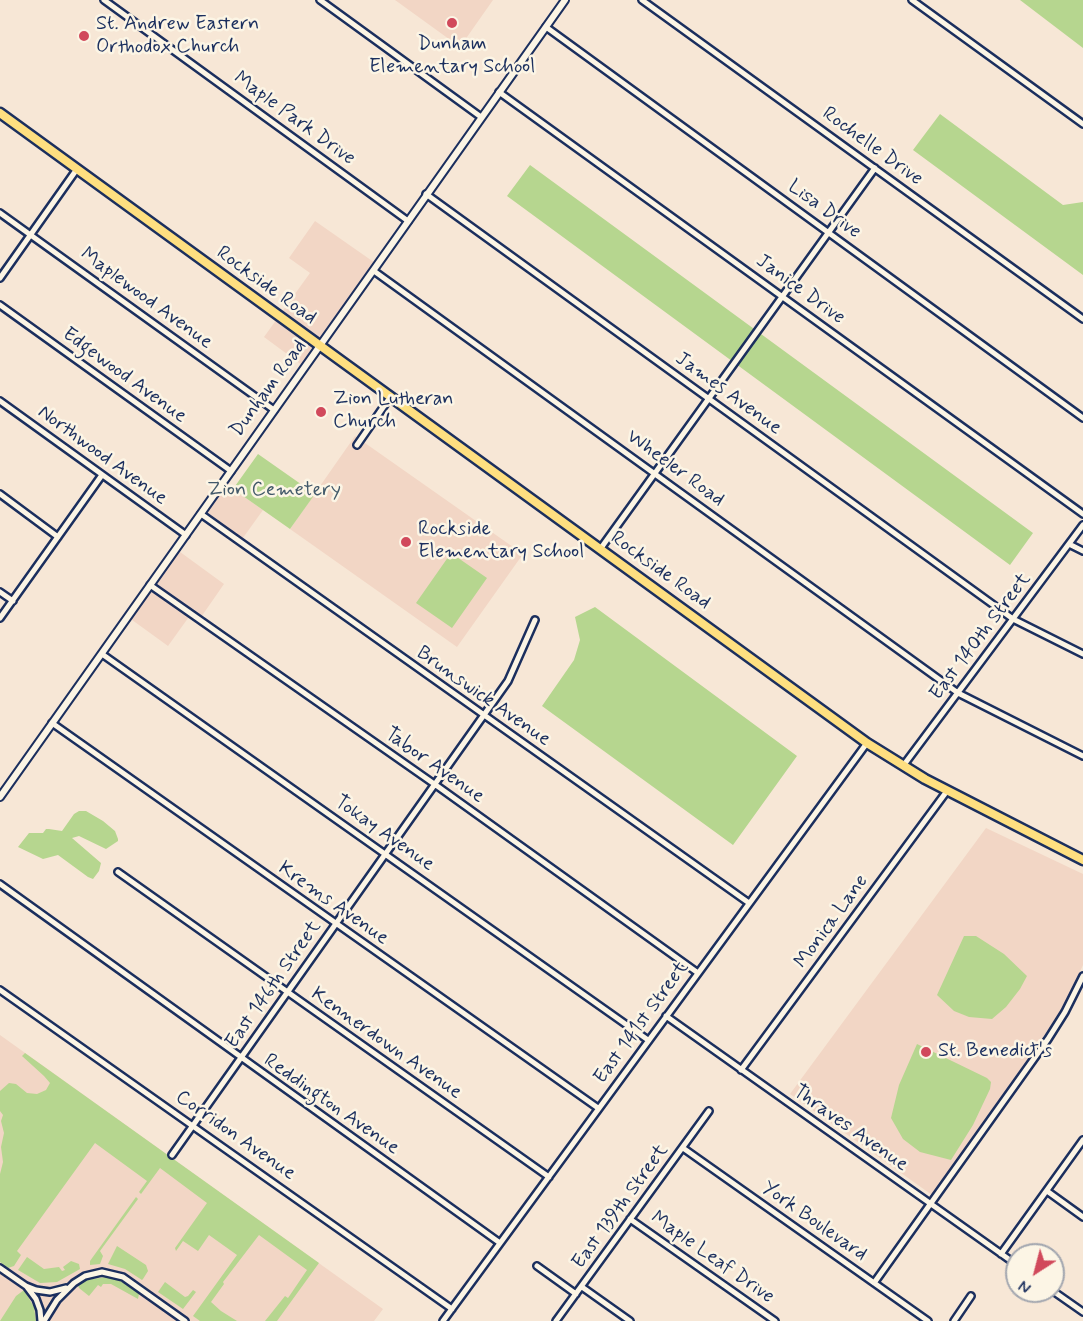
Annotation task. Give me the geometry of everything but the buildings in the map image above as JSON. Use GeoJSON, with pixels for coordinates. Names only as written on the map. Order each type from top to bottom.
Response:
{"type":"FeatureCollection","features":[{"type":"Feature","properties":{"kind":"main road","name":"Rockside Road"},"geometry":{"type":"LineString","coordinates":[[0,113],[867,743],[947,791],[1083,860]]}},
{"type":"Feature","properties":{"kind":"street","name":"Maple Park Drive"},"geometry":{"type":"LineString","coordinates":[[104,0],[408,221]]}},
{"type":"Feature","properties":{"kind":"street"},"geometry":{"type":"LineString","coordinates":[[320,0],[481,117]]}},
{"type":"Feature","properties":{"kind":"street","name":"Dunham Road"},"geometry":{"type":"LineString","coordinates":[[1,795],[565,0]]}},
{"type":"Feature","properties":{"kind":"street","name":"Rochelle Drive"},"geometry":{"type":"LineString","coordinates":[[642,0],[1083,319]]}},
{"type":"Feature","properties":{"kind":"street"},"geometry":{"type":"LineString","coordinates":[[912,0],[1083,124]]}},
{"type":"Feature","properties":{"kind":"street","name":"Lisa Drive"},"geometry":{"type":"LineString","coordinates":[[546,27],[1083,418]]}},
{"type":"Feature","properties":{"kind":"street","name":"Janice Drive"},"geometry":{"type":"LineString","coordinates":[[499,92],[1083,514]]}},
{"type":"Feature","properties":{"kind":"street"},"geometry":{"type":"LineString","coordinates":[[601,548],[875,168]]}},
{"type":"Feature","properties":{"kind":"street"},"geometry":{"type":"LineString","coordinates":[[0,278],[77,169]]}},
{"type":"Feature","properties":{"kind":"street","name":"James Avenue"},"geometry":{"type":"LineString","coordinates":[[426,194],[1013,619],[1083,654]]}},
{"type":"Feature","properties":{"kind":"street","name":"Maplewood Avenue"},"geometry":{"type":"LineString","coordinates":[[0,213],[274,410]]}},
{"type":"Feature","properties":{"kind":"street","name":"Wheeler Road"},"geometry":{"type":"LineString","coordinates":[[374,271],[958,693],[1083,756]]}},
{"type":"Feature","properties":{"kind":"street","name":"Edgewood Avenue"},"geometry":{"type":"LineString","coordinates":[[0,305],[231,471]]}},
{"type":"Feature","properties":{"kind":"street"},"geometry":{"type":"LineString","coordinates":[[357,445],[391,396]]}},
{"type":"Feature","properties":{"kind":"street","name":"Northwood Avenue"},"geometry":{"type":"LineString","coordinates":[[0,401],[186,535]]}},
{"type":"Feature","properties":{"kind":"street"},"geometry":{"type":"LineString","coordinates":[[0,618],[102,475]]}},
{"type":"Feature","properties":{"kind":"street"},"geometry":{"type":"LineString","coordinates":[[0,494],[58,537]]}},
{"type":"Feature","properties":{"kind":"street","name":"Brunswick Avenue"},"geometry":{"type":"LineString","coordinates":[[201,514],[749,903]]}},
{"type":"Feature","properties":{"kind":"street","name":"East 140th Street"},"geometry":{"type":"LineString","coordinates":[[903,766],[1083,525]]}},
{"type":"Feature","properties":{"kind":"street"},"geometry":{"type":"LineString","coordinates":[[1069,544],[1083,551]]}},
{"type":"Feature","properties":{"kind":"street","name":"Tabor Avenue"},"geometry":{"type":"LineString","coordinates":[[150,585],[435,784],[698,973]]}},
{"type":"Feature","properties":{"kind":"street"},"geometry":{"type":"LineString","coordinates":[[0,592],[13,601]]}},
{"type":"Feature","properties":{"kind":"street","name":"East 146th Street"},"geometry":{"type":"LineString","coordinates":[[172,1155],[508,681],[535,620]]}},
{"type":"Feature","properties":{"kind":"street","name":"Tokay Avenue"},"geometry":{"type":"LineString","coordinates":[[102,654],[648,1040]]}},
{"type":"Feature","properties":{"kind":"street","name":"Krems Avenue"},"geometry":{"type":"LineString","coordinates":[[52,723],[598,1108]]}},
{"type":"Feature","properties":{"kind":"street","name":"East 141st Street"},"geometry":{"type":"LineString","coordinates":[[443,1321],[867,743]]}},
{"type":"Feature","properties":{"kind":"street","name":"Monica Lane"},"geometry":{"type":"LineString","coordinates":[[741,1070],[947,791]]}},
{"type":"Feature","properties":{"kind":"street","name":"Kennerdown Avenue"},"geometry":{"type":"LineString","coordinates":[[118,872],[549,1177]]}},
{"type":"Feature","properties":{"kind":"street","name":"Reddington Avenue"},"geometry":{"type":"LineString","coordinates":[[0,884],[500,1243]]}},
{"type":"Feature","properties":{"kind":"street"},"geometry":{"type":"LineString","coordinates":[[874,1283],[1048,1039],[1083,976]]}},
{"type":"Feature","properties":{"kind":"street","name":"Corridon Avenue"},"geometry":{"type":"LineString","coordinates":[[0,990],[452,1308]]}},
{"type":"Feature","properties":{"kind":"street","name":"Thraves Avenue"},"geometry":{"type":"LineString","coordinates":[[666,1016],[1005,1257]]}},
{"type":"Feature","properties":{"kind":"street","name":"East 139th Street"},"geometry":{"type":"LineString","coordinates":[[556,1321],[709,1111]]}},
{"type":"Feature","properties":{"kind":"street"},"geometry":{"type":"LineString","coordinates":[[1001,1254],[1083,1140]]}},
{"type":"Feature","properties":{"kind":"street","name":"York Boulevard"},"geometry":{"type":"LineString","coordinates":[[682,1148],[928,1321]]}},
{"type":"Feature","properties":{"kind":"street"},"geometry":{"type":"LineString","coordinates":[[1047,1191],[1083,1217]]}},
{"type":"Feature","properties":{"kind":"street","name":"Maple Leaf Drive"},"geometry":{"type":"LineString","coordinates":[[630,1219],[776,1321]]}},
{"type":"Feature","properties":{"kind":"street"},"geometry":{"type":"LineString","coordinates":[[537,1266],[576,1294]]}},
{"type":"Feature","properties":{"kind":"street"},"geometry":{"type":"LineString","coordinates":[[0,1268],[26,1286],[36,1299],[42,1321]]}},
{"type":"Feature","properties":{"kind":"street"},"geometry":{"type":"LineString","coordinates":[[26,1286],[46,1292],[55,1292],[92,1274],[112,1273],[123,1277],[185,1321]]}},
{"type":"Feature","properties":{"kind":"street"},"geometry":{"type":"LineString","coordinates":[[42,1321],[70,1286]]}},
{"type":"Feature","properties":{"kind":"street"},"geometry":{"type":"LineString","coordinates":[[582,1287],[630,1321]]}},
{"type":"Feature","properties":{"kind":"street"},"geometry":{"type":"LineString","coordinates":[[954,1321],[971,1296]]}},
{"type":"Feature","properties":{"kind":"street"},"geometry":{"type":"LineString","coordinates":[[1065,1299],[1083,1312]]}},
{"type":"Feature","properties":{"kind":"shaded area","name":"Dunham Elementary School"},"geometry":{"type":"Polygon","coordinates":[[[395,0],[493,0],[460,47],[395,0]]]}},
{"type":"Feature","properties":{"kind":"shaded area"},"geometry":{"type":"Polygon","coordinates":[[[315,221],[378,265],[306,368],[264,337],[310,273],[289,258],[315,221]]]}},
{"type":"Feature","properties":{"kind":"shaded area","name":"Rockside Elementary School"},"geometry":{"type":"Polygon","coordinates":[[[355,436],[523,554],[457,647],[290,529],[355,436]]]}},
{"type":"Feature","properties":{"kind":"shaded area"},"geometry":{"type":"Polygon","coordinates":[[[223,482],[263,510],[240,542],[201,514],[223,482]]]}},
{"type":"Feature","properties":{"kind":"shaded area"},"geometry":{"type":"Polygon","coordinates":[[[176,549],[224,584],[199,620],[191,614],[168,646],[128,617],[176,549]]]}},
{"type":"Feature","properties":{"kind":"shaded area","name":"St. Benedict's"},"geometry":{"type":"Polygon","coordinates":[[[986,828],[1083,874],[1083,965],[1062,1010],[932,1195],[790,1094],[986,828]]]}},
{"type":"Feature","properties":{"kind":"shaded area"},"geometry":{"type":"Polygon","coordinates":[[[0,1035],[383,1309],[374,1321],[0,1321],[0,1035]]]}},
{"type":"Feature","properties":{"kind":"green space"},"geometry":{"type":"Polygon","coordinates":[[[1020,0],[1083,0],[1083,48],[1020,0]]]}},
{"type":"Feature","properties":{"kind":"green space"},"geometry":{"type":"Polygon","coordinates":[[[940,114],[1063,205],[1083,202],[1083,275],[913,150],[940,114]]]}},
{"type":"Feature","properties":{"kind":"green space"},"geometry":{"type":"Polygon","coordinates":[[[530,165],[1033,533],[1010,565],[507,196],[530,165]]]}},
{"type":"Feature","properties":{"kind":"green space","name":"Zion Cemetery"},"geometry":{"type":"Polygon","coordinates":[[[258,454],[315,494],[290,529],[233,489],[258,454]]]}},
{"type":"Feature","properties":{"kind":"green space"},"geometry":{"type":"Polygon","coordinates":[[[451,553],[487,578],[452,628],[416,603],[451,553]]]}},
{"type":"Feature","properties":{"kind":"green space"},"geometry":{"type":"Polygon","coordinates":[[[595,607],[797,756],[733,845],[542,706],[574,660],[580,640],[575,617],[595,607]]]}},
{"type":"Feature","properties":{"kind":"green space"},"geometry":{"type":"Polygon","coordinates":[[[86,811],[103,821],[115,831],[118,839],[106,849],[79,836],[72,838],[101,863],[93,879],[58,855],[43,859],[18,847],[29,833],[43,833],[46,829],[62,831],[74,814],[86,811]]]}},
{"type":"Feature","properties":{"kind":"green space"},"geometry":{"type":"Polygon","coordinates":[[[964,936],[976,936],[1004,954],[1027,976],[1006,1007],[992,1019],[969,1017],[954,1011],[937,995],[964,936]]]}},
{"type":"Feature","properties":{"kind":"green space"},"geometry":{"type":"Polygon","coordinates":[[[917,1044],[991,1082],[973,1125],[951,1160],[920,1152],[903,1139],[891,1118],[899,1085],[917,1044]]]}},
{"type":"Feature","properties":{"kind":"green space"},"geometry":{"type":"Polygon","coordinates":[[[25,1053],[319,1263],[277,1321],[265,1321],[285,1296],[288,1298],[307,1270],[259,1235],[223,1282],[224,1284],[211,1302],[237,1321],[200,1321],[193,1316],[237,1255],[209,1235],[198,1251],[183,1241],[176,1251],[175,1248],[207,1203],[160,1168],[141,1194],[139,1192],[147,1181],[95,1143],[17,1251],[21,1255],[14,1266],[8,1268],[0,1262],[0,1174],[3,1162],[1,1147],[4,1133],[1,1121],[3,1115],[0,1111],[0,1091],[9,1083],[16,1084],[27,1093],[37,1094],[46,1090],[50,1083],[22,1056],[25,1053]]]}},
{"type":"Feature","properties":{"kind":"green space"},"geometry":{"type":"Polygon","coordinates":[[[136,1197],[138,1199],[100,1251],[103,1256],[100,1264],[90,1265],[90,1261],[136,1197]]]}},
{"type":"Feature","properties":{"kind":"green space"},"geometry":{"type":"Polygon","coordinates":[[[117,1246],[146,1265],[148,1271],[142,1280],[125,1269],[108,1264],[117,1246]]]}},
{"type":"Feature","properties":{"kind":"green space"},"geometry":{"type":"Polygon","coordinates":[[[27,1257],[44,1269],[59,1267],[62,1271],[65,1270],[63,1267],[71,1261],[79,1264],[80,1269],[57,1282],[40,1283],[18,1270],[27,1257]]]}},
{"type":"Feature","properties":{"kind":"green space"},"geometry":{"type":"Polygon","coordinates":[[[106,1277],[117,1279],[127,1285],[139,1294],[138,1299],[111,1284],[103,1284],[101,1287],[98,1285],[89,1296],[79,1288],[78,1285],[86,1280],[106,1277]]]}},
{"type":"Feature","properties":{"kind":"green space"},"geometry":{"type":"Polygon","coordinates":[[[165,1282],[185,1297],[193,1290],[196,1292],[183,1309],[158,1292],[165,1282]]]}},
{"type":"Feature","properties":{"kind":"green space"},"geometry":{"type":"Polygon","coordinates":[[[24,1290],[34,1307],[36,1321],[0,1321],[16,1296],[24,1290]]]}},
{"type":"Feature","properties":{"kind":"place","name":"Dunham Elementary School"},"geometry":{"type":"Point","coordinates":[452,23]}},
{"type":"Feature","properties":{"kind":"place","name":"St. Andrew Eastern Orthodox Church"},"geometry":{"type":"Point","coordinates":[84,36]}},
{"type":"Feature","properties":{"kind":"place","name":"Zion Lutheran Church"},"geometry":{"type":"Point","coordinates":[321,412]}},
{"type":"Feature","properties":{"kind":"place","name":"Rockside Elementary School"},"geometry":{"type":"Point","coordinates":[406,542]}},
{"type":"Feature","properties":{"kind":"place","name":"St. Benedict's"},"geometry":{"type":"Point","coordinates":[926,1052]}}]}
